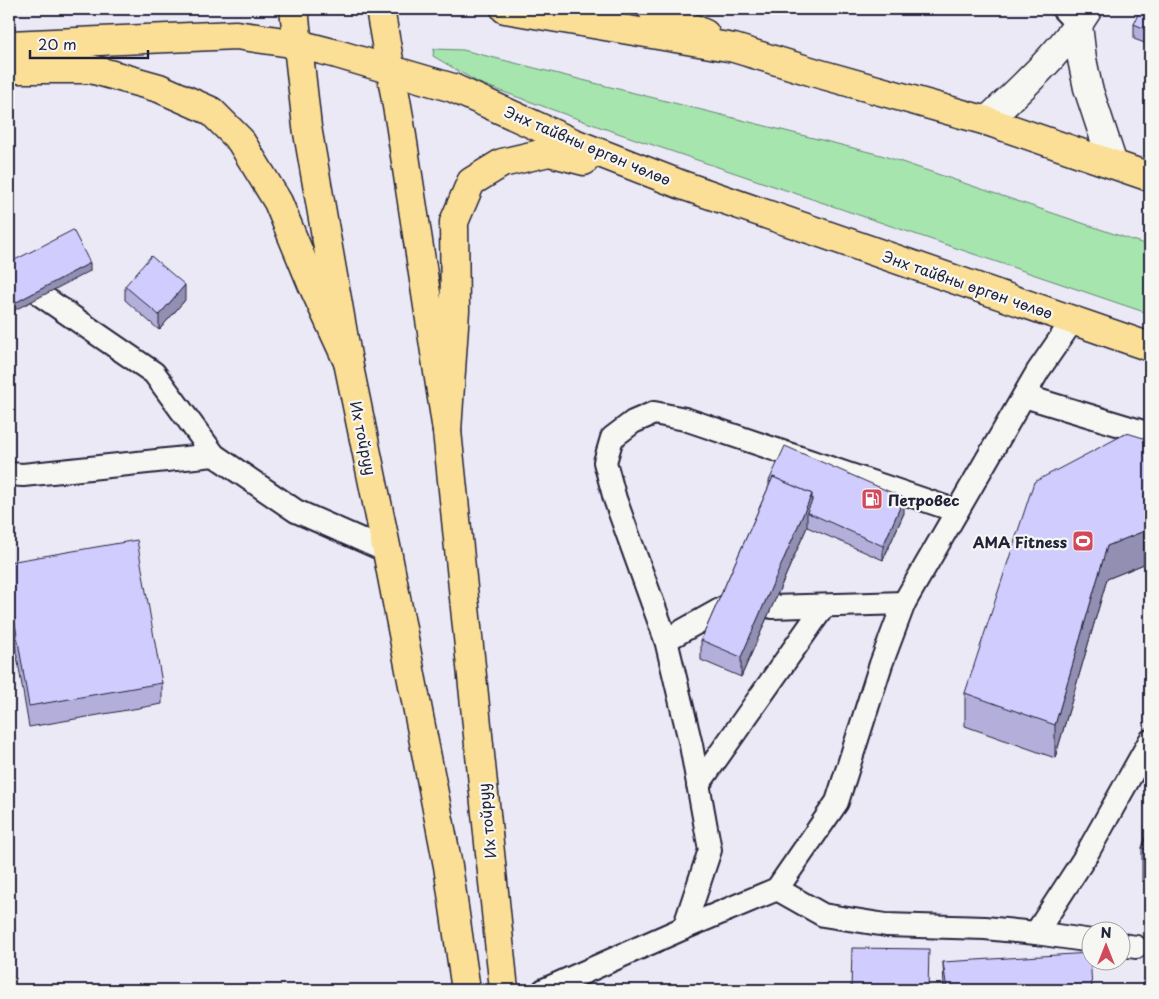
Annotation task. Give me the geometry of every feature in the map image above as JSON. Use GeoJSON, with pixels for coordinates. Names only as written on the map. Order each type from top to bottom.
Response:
{"type":"FeatureCollection","features":[{"type":"Feature","properties":{"kind":"main road","name":"Их тойруу"},"geometry":{"type":"LineString","coordinates":[[294,9],[307,127],[348,362],[448,866],[466,990]]}},
{"type":"Feature","properties":{"kind":"main road"},"geometry":{"type":"LineString","coordinates":[[380,9],[400,123],[447,431]]}},
{"type":"Feature","properties":{"kind":"main road"},"geometry":{"type":"LineString","coordinates":[[505,9],[734,48],[987,121],[1150,177]]}},
{"type":"Feature","properties":{"kind":"main road"},"geometry":{"type":"LineString","coordinates":[[652,9],[734,48]]}},
{"type":"Feature","properties":{"kind":"main road","name":"Энх тайвны өргөн чөлөө"},"geometry":{"type":"LineString","coordinates":[[9,46],[236,35],[298,44],[337,54],[453,88],[574,143],[682,184],[1150,347]]}},
{"type":"Feature","properties":{"kind":"main road"},"geometry":{"type":"LineString","coordinates":[[9,68],[91,70],[159,88],[211,111],[240,140],[278,202],[312,284],[348,362]]}},
{"type":"Feature","properties":{"kind":"main road"},"geometry":{"type":"LineString","coordinates":[[447,431],[455,310],[454,222],[471,182],[502,163],[549,152],[682,184]]}},
{"type":"Feature","properties":{"kind":"main road","name":"Их тойруу"},"geometry":{"type":"LineString","coordinates":[[447,431],[503,982]]}},
{"type":"Feature","properties":{"kind":"street"},"geometry":{"type":"LineString","coordinates":[[987,121],[1038,72],[1076,14]]}},
{"type":"Feature","properties":{"kind":"street"},"geometry":{"type":"LineString","coordinates":[[1076,14],[1088,88],[1113,164]]}},
{"type":"Feature","properties":{"kind":"lane"},"geometry":{"type":"LineString","coordinates":[[42,296],[154,373],[214,454],[296,511],[387,551]]}},
{"type":"Feature","properties":{"kind":"lane"},"geometry":{"type":"LineString","coordinates":[[544,990],[777,889],[838,802],[880,664],[904,603],[1038,372],[1072,320]]}},
{"type":"Feature","properties":{"kind":"lane"},"geometry":{"type":"LineString","coordinates":[[1024,396],[1150,434]]}},
{"type":"Feature","properties":{"kind":"lane"},"geometry":{"type":"LineString","coordinates":[[684,928],[710,850],[691,745],[666,640],[615,499],[605,462],[612,438],[633,422],[654,413],[685,419],[957,511]]}},
{"type":"Feature","properties":{"kind":"lane"},"geometry":{"type":"LineString","coordinates":[[9,474],[23,475],[214,454]]}},
{"type":"Feature","properties":{"kind":"lane"},"geometry":{"type":"LineString","coordinates":[[772,607],[904,603]]}},
{"type":"Feature","properties":{"kind":"lane"},"geometry":{"type":"LineString","coordinates":[[698,785],[824,606]]}},
{"type":"Feature","properties":{"kind":"lane"},"geometry":{"type":"LineString","coordinates":[[666,640],[725,607]]}},
{"type":"Feature","properties":{"kind":"lane"},"geometry":{"type":"LineString","coordinates":[[1036,933],[1085,857],[1150,741]]}},
{"type":"Feature","properties":{"kind":"lane"},"geometry":{"type":"LineString","coordinates":[[777,889],[823,915],[886,925],[985,928],[1082,940]]}},
{"type":"Feature","properties":{"kind":"green space"},"geometry":{"type":"Polygon","coordinates":[[[434,49],[463,50],[881,155],[1150,246],[1150,314],[600,127],[479,83],[433,56],[434,49]]]}},
{"type":"Feature","properties":{"kind":"building"},"geometry":{"type":"Polygon","coordinates":[[[1140,9],[1150,9],[1150,31],[1134,24],[1140,9]]]}},
{"type":"Feature","properties":{"kind":"building"},"geometry":{"type":"Polygon","coordinates":[[[73,230],[90,263],[9,306],[9,263],[73,230]]]}},
{"type":"Feature","properties":{"kind":"building"},"geometry":{"type":"Polygon","coordinates":[[[151,256],[185,285],[159,315],[125,286],[151,256]]]}},
{"type":"Feature","properties":{"kind":"building"},"geometry":{"type":"Polygon","coordinates":[[[1127,433],[1150,440],[1150,533],[1144,531],[1107,546],[1055,725],[965,693],[1034,482],[1127,433]]]}},
{"type":"Feature","properties":{"kind":"building"},"geometry":{"type":"Polygon","coordinates":[[[785,446],[904,498],[883,546],[807,512],[812,501],[812,494],[773,477],[771,482],[769,481],[785,446]]]}},
{"type":"Feature","properties":{"kind":"building"},"geometry":{"type":"Polygon","coordinates":[[[773,477],[812,494],[741,657],[701,640],[773,477]]]}},
{"type":"Feature","properties":{"kind":"building"},"geometry":{"type":"Polygon","coordinates":[[[137,540],[162,683],[29,706],[9,588],[9,562],[137,540]]]}},
{"type":"Feature","properties":{"kind":"building"},"geometry":{"type":"Polygon","coordinates":[[[1150,824],[1150,850],[1142,848],[1150,824]]]}},
{"type":"Feature","properties":{"kind":"building"},"geometry":{"type":"Polygon","coordinates":[[[852,948],[929,949],[928,990],[851,990],[852,948]]]}},
{"type":"Feature","properties":{"kind":"building"},"geometry":{"type":"Polygon","coordinates":[[[1082,953],[1082,972],[1091,972],[1092,990],[947,990],[943,962],[1082,953]]]}},
{"type":"Feature","properties":{"kind":"place","name":"Петровес"},"geometry":{"type":"Point","coordinates":[872,499]}},
{"type":"Feature","properties":{"kind":"place","name":"AMA Fitness"},"geometry":{"type":"Point","coordinates":[1083,541]}}]}
